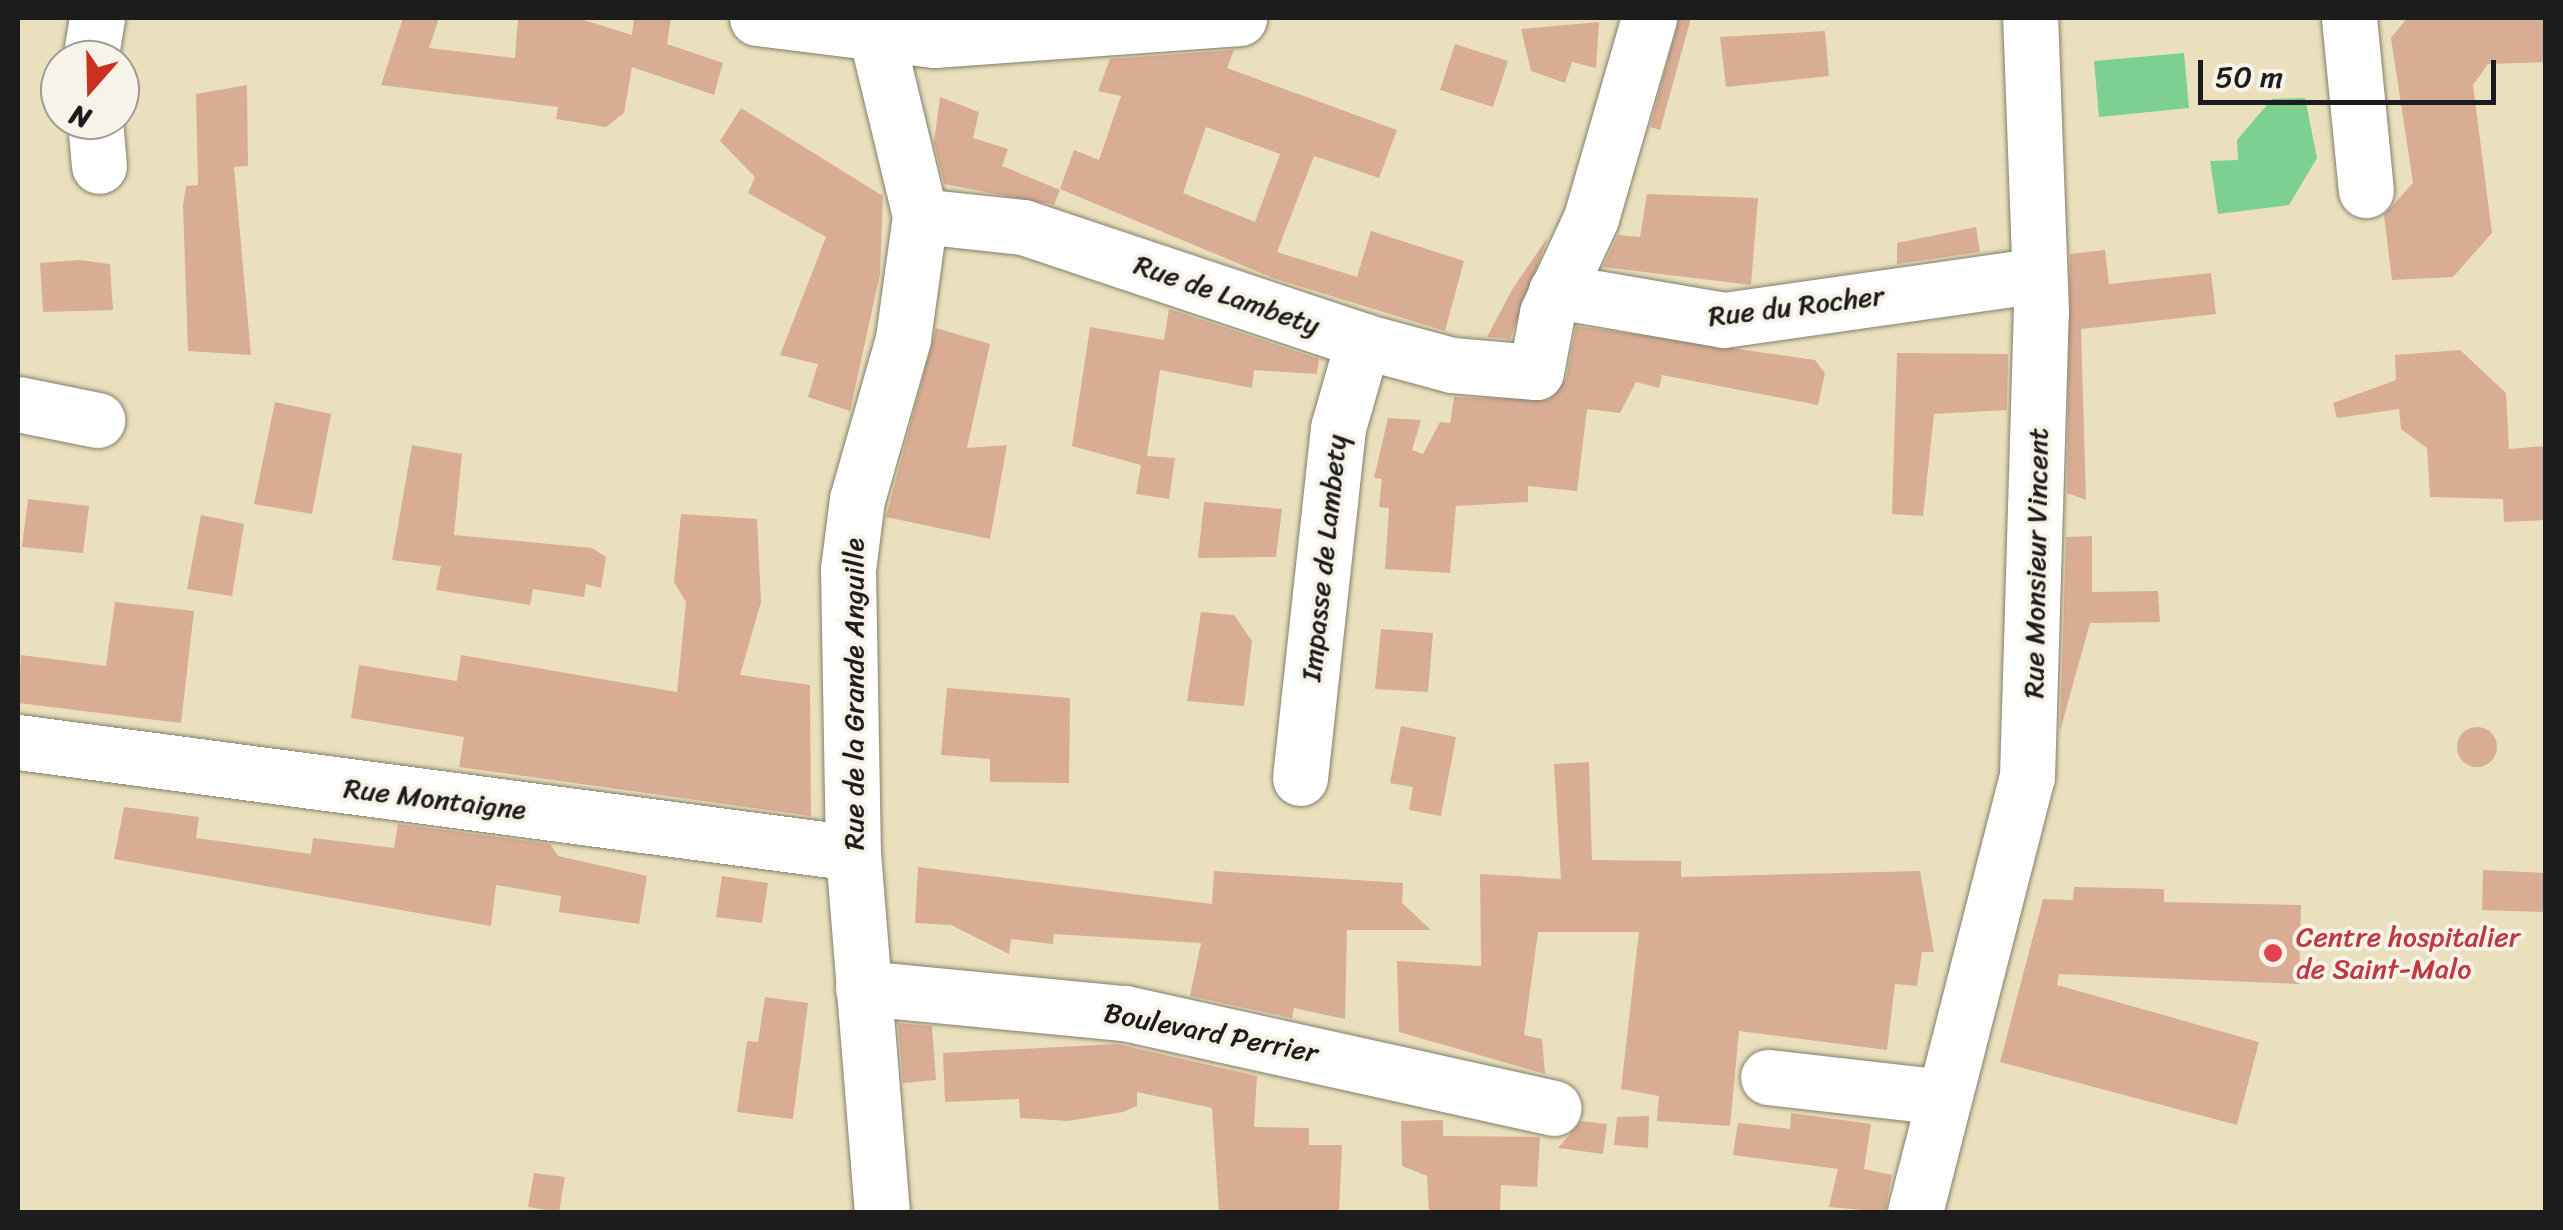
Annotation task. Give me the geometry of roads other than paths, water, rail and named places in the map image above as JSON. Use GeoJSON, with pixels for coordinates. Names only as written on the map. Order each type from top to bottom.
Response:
{"type":"FeatureCollection","features":[{"type":"Feature","properties":{"kind":"street"},"geometry":{"type":"LineString","coordinates":[[757,18],[823,24],[877,38],[1239,18]]}},
{"type":"Feature","properties":{"kind":"street"},"geometry":{"type":"LineString","coordinates":[[1556,290],[1591,218],[1649,18]]}},
{"type":"Feature","properties":{"kind":"street","name":"Rue Monsieur Vincent"},"geometry":{"type":"LineString","coordinates":[[1914,1212],[2013,852],[2032,718],[2040,294],[2030,18]]}},
{"type":"Feature","properties":{"kind":"street"},"geometry":{"type":"LineString","coordinates":[[2350,18],[2366,190]]}},
{"type":"Feature","properties":{"kind":"street"},"geometry":{"type":"LineString","coordinates":[[877,38],[916,199]]}},
{"type":"Feature","properties":{"kind":"street","name":"Rue de Lambety"},"geometry":{"type":"LineString","coordinates":[[916,199],[1023,227],[1362,341],[1452,365],[1536,372],[1556,290]]}},
{"type":"Feature","properties":{"kind":"street","name":"Rue de la Grande Anguille"},"geometry":{"type":"LineString","coordinates":[[882,1212],[852,853],[848,570],[857,499],[903,338],[916,199]]}},
{"type":"Feature","properties":{"kind":"street","name":"Rue du Rocher"},"geometry":{"type":"LineString","coordinates":[[1556,290],[1724,320],[2040,294]]}},
{"type":"Feature","properties":{"kind":"street","name":"Impasse de Lambety"},"geometry":{"type":"LineString","coordinates":[[1300,778],[1338,428],[1362,341]]}},
{"type":"Feature","properties":{"kind":"street"},"geometry":{"type":"LineString","coordinates":[[18,404],[97,420]]}},
{"type":"Feature","properties":{"kind":"street","name":"Rue Montaigne"},"geometry":{"type":"LineString","coordinates":[[18,742],[852,853]]}},
{"type":"Feature","properties":{"kind":"street","name":"Boulevard Perrier"},"geometry":{"type":"LineString","coordinates":[[863,988],[1125,1012],[1554,1108]]}},
{"type":"Feature","properties":{"kind":"street"},"geometry":{"type":"LineString","coordinates":[[1768,1077],[1944,1097]]}},
{"type":"Feature","properties":{"kind":"place","name":"Centre hospitalier de Saint-Malo"},"geometry":{"type":"Point","coordinates":[2273,953]}}]}
